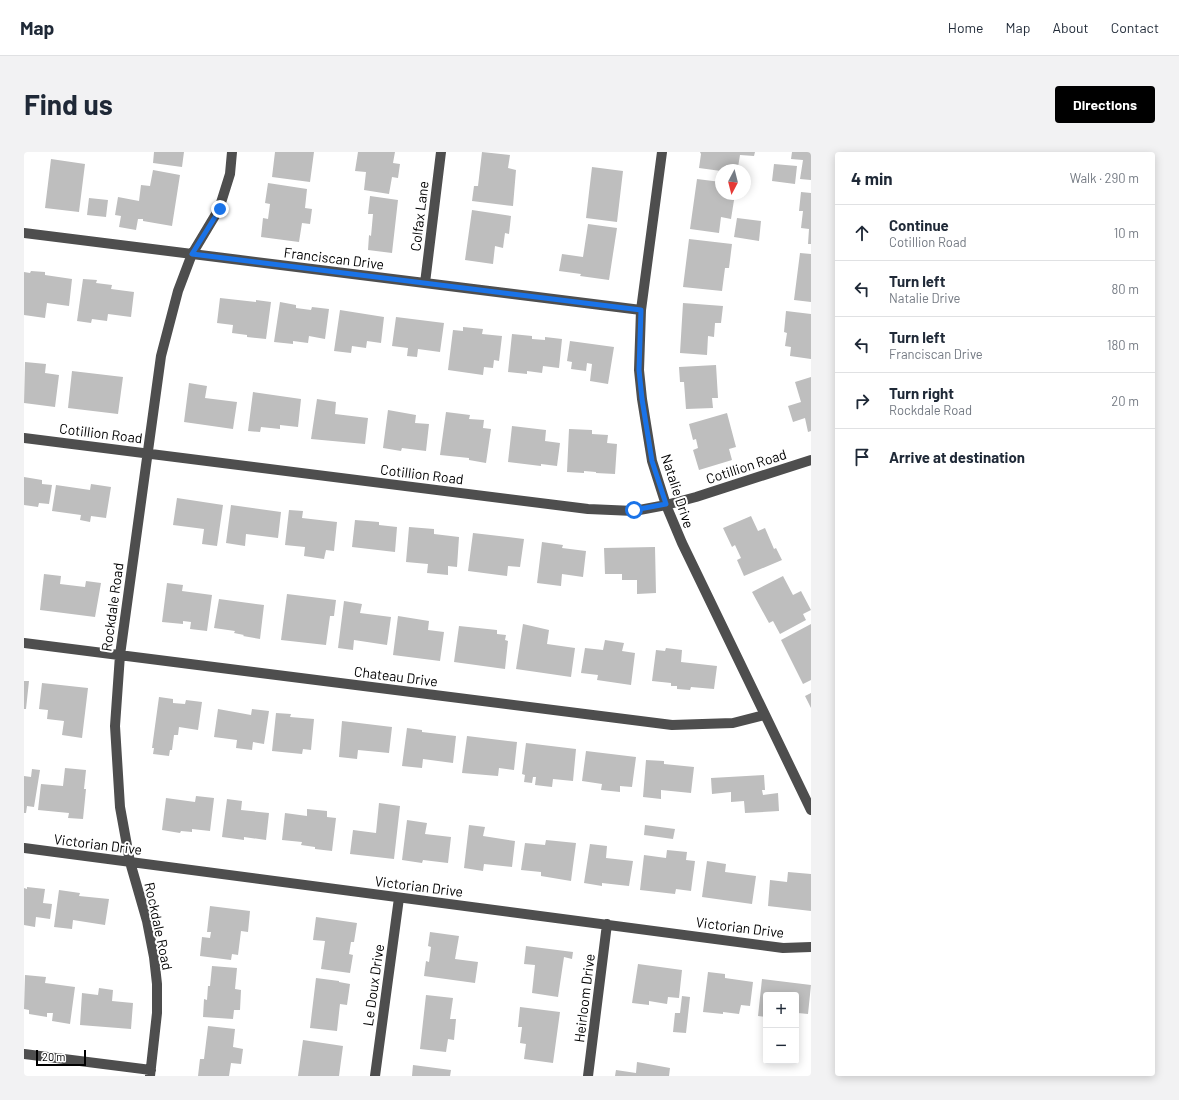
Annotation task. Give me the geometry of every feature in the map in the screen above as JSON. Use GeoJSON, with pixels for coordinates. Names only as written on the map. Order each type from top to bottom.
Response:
{"type":"FeatureCollection","features":[{"type":"Feature","properties":{"kind":"street","name":"Rockdale Road"},"geometry":{"type":"LineString","coordinates":[[151,1073],[158,1013],[157,984],[154,957],[147,921],[130,862],[120,807],[115,726],[120,655],[161,356],[178,291],[192,254],[220,209],[230,174],[232,152]]}},
{"type":"Feature","properties":{"kind":"street","name":"Colfax Lane"},"geometry":{"type":"LineString","coordinates":[[425,283],[441,152]]}},
{"type":"Feature","properties":{"kind":"street","name":"Natalie Drive"},"geometry":{"type":"LineString","coordinates":[[662,152],[641,310],[639,370],[652,461],[666,504],[682,543],[811,810]]}},
{"type":"Feature","properties":{"kind":"street","name":"Franciscan Drive"},"geometry":{"type":"LineString","coordinates":[[24,233],[641,310]]}},
{"type":"Feature","properties":{"kind":"street","name":"Cotillion Road"},"geometry":{"type":"LineString","coordinates":[[24,438],[588,509],[634,510],[666,504],[696,497],[811,460]]}},
{"type":"Feature","properties":{"kind":"street","name":"Chateau Drive"},"geometry":{"type":"LineString","coordinates":[[24,643],[672,725],[733,722],[764,715]]}},
{"type":"Feature","properties":{"kind":"street","name":"Victorian Drive"},"geometry":{"type":"LineString","coordinates":[[24,848],[784,948],[811,947]]}},
{"type":"Feature","properties":{"kind":"street","name":"Le Doux Drive"},"geometry":{"type":"LineString","coordinates":[[375,1076],[399,898]]}},
{"type":"Feature","properties":{"kind":"street","name":"Heirloom Drive"},"geometry":{"type":"LineString","coordinates":[[588,1076],[608,924]]}},
{"type":"Feature","properties":{"kind":"street"},"geometry":{"type":"LineString","coordinates":[[24,1054],[151,1073]]}},
{"type":"Feature","properties":{"kind":"building"},"geometry":{"type":"Polygon","coordinates":[[[154,152],[184,152],[182,167],[153,163],[154,152]]]}},
{"type":"Feature","properties":{"kind":"building"},"geometry":{"type":"Polygon","coordinates":[[[275,152],[314,152],[310,182],[272,177],[275,152]]]}},
{"type":"Feature","properties":{"kind":"building"},"geometry":{"type":"Polygon","coordinates":[[[358,152],[395,152],[393,163],[400,164],[398,178],[392,177],[389,194],[364,190],[366,172],[355,171],[358,152]]]}},
{"type":"Feature","properties":{"kind":"building"},"geometry":{"type":"Polygon","coordinates":[[[482,152],[510,155],[508,168],[516,170],[513,206],[472,201],[474,186],[478,186],[482,152]]]}},
{"type":"Feature","properties":{"kind":"building"},"geometry":{"type":"Polygon","coordinates":[[[700,152],[755,152],[754,156],[740,155],[738,164],[715,164],[715,170],[699,168],[700,152]]]}},
{"type":"Feature","properties":{"kind":"building"},"geometry":{"type":"Polygon","coordinates":[[[792,152],[811,152],[811,180],[800,179],[803,160],[791,159],[792,152]]]}},
{"type":"Feature","properties":{"kind":"building"},"geometry":{"type":"Polygon","coordinates":[[[51,159],[85,164],[79,212],[45,208],[51,159]]]}},
{"type":"Feature","properties":{"kind":"building"},"geometry":{"type":"Polygon","coordinates":[[[774,164],[797,166],[795,184],[772,181],[774,164]]]}},
{"type":"Feature","properties":{"kind":"building"},"geometry":{"type":"Polygon","coordinates":[[[592,167],[623,171],[617,222],[586,218],[592,167]]]}},
{"type":"Feature","properties":{"kind":"building"},"geometry":{"type":"Polygon","coordinates":[[[153,170],[180,175],[172,226],[138,219],[136,230],[119,227],[121,216],[115,215],[118,197],[139,201],[141,185],[150,186],[153,170]]]}},
{"type":"Feature","properties":{"kind":"building"},"geometry":{"type":"Polygon","coordinates":[[[697,179],[715,181],[715,200],[734,200],[731,219],[721,217],[719,233],[690,229],[697,179]]]}},
{"type":"Feature","properties":{"kind":"building"},"geometry":{"type":"Polygon","coordinates":[[[268,183],[307,189],[305,208],[312,209],[310,224],[302,223],[299,242],[261,237],[263,218],[268,219],[270,204],[265,203],[268,183]]]}},
{"type":"Feature","properties":{"kind":"building"},"geometry":{"type":"Polygon","coordinates":[[[801,192],[811,193],[811,244],[808,244],[809,229],[801,228],[803,211],[799,211],[801,192]]]}},
{"type":"Feature","properties":{"kind":"building"},"geometry":{"type":"Polygon","coordinates":[[[370,196],[398,200],[392,253],[368,250],[373,214],[368,214],[370,196]]]}},
{"type":"Feature","properties":{"kind":"building"},"geometry":{"type":"Polygon","coordinates":[[[89,198],[108,200],[106,217],[87,215],[89,198]]]}},
{"type":"Feature","properties":{"kind":"building"},"geometry":{"type":"Polygon","coordinates":[[[472,210],[511,216],[509,234],[505,233],[503,248],[495,246],[493,264],[465,260],[472,210]]]}},
{"type":"Feature","properties":{"kind":"building"},"geometry":{"type":"Polygon","coordinates":[[[737,218],[761,221],[759,241],[734,237],[737,218]]]}},
{"type":"Feature","properties":{"kind":"building"},"geometry":{"type":"Polygon","coordinates":[[[588,224],[617,228],[609,280],[580,276],[581,274],[559,271],[562,254],[583,257],[588,224]]]}},
{"type":"Feature","properties":{"kind":"building"},"geometry":{"type":"Polygon","coordinates":[[[689,239],[732,244],[729,268],[725,268],[722,291],[683,287],[689,239]]]}},
{"type":"Feature","properties":{"kind":"building"},"geometry":{"type":"Polygon","coordinates":[[[800,253],[811,254],[811,302],[794,300],[800,253]]]}},
{"type":"Feature","properties":{"kind":"building"},"geometry":{"type":"Polygon","coordinates":[[[31,271],[45,272],[45,275],[72,279],[69,306],[47,303],[45,318],[24,315],[24,272],[30,273],[31,271]]]}},
{"type":"Feature","properties":{"kind":"building"},"geometry":{"type":"Polygon","coordinates":[[[83,279],[97,280],[96,283],[112,285],[111,289],[134,292],[131,317],[108,314],[107,321],[92,319],[91,323],[77,321],[83,279]]]}},
{"type":"Feature","properties":{"kind":"building"},"geometry":{"type":"Polygon","coordinates":[[[220,298],[271,302],[266,339],[247,337],[247,335],[232,333],[233,325],[217,323],[220,298]]]}},
{"type":"Feature","properties":{"kind":"building"},"geometry":{"type":"Polygon","coordinates":[[[280,302],[296,305],[296,308],[311,310],[312,307],[329,309],[325,339],[309,336],[308,343],[293,341],[293,344],[274,342],[280,302]]]}},
{"type":"Feature","properties":{"kind":"building"},"geometry":{"type":"Polygon","coordinates":[[[683,303],[723,306],[721,323],[715,323],[714,337],[708,336],[707,355],[680,353],[683,303]]]}},
{"type":"Feature","properties":{"kind":"building"},"geometry":{"type":"Polygon","coordinates":[[[340,310],[384,317],[381,343],[367,341],[366,348],[352,346],[351,353],[334,351],[340,310]]]}},
{"type":"Feature","properties":{"kind":"building"},"geometry":{"type":"Polygon","coordinates":[[[786,311],[811,314],[811,359],[790,356],[791,347],[785,346],[787,333],[784,332],[786,311]]]}},
{"type":"Feature","properties":{"kind":"building"},"geometry":{"type":"Polygon","coordinates":[[[396,317],[444,323],[440,352],[418,349],[417,357],[407,356],[408,348],[392,346],[396,317]]]}},
{"type":"Feature","properties":{"kind":"building"},"geometry":{"type":"Polygon","coordinates":[[[463,327],[483,329],[482,334],[502,336],[499,361],[494,360],[493,368],[484,367],[483,375],[448,370],[453,330],[463,331],[463,327]]]}},
{"type":"Feature","properties":{"kind":"building"},"geometry":{"type":"Polygon","coordinates":[[[512,334],[532,336],[532,339],[545,340],[545,337],[562,339],[559,368],[543,366],[542,373],[527,371],[527,374],[508,372],[512,334]]]}},
{"type":"Feature","properties":{"kind":"building"},"geometry":{"type":"Polygon","coordinates":[[[570,341],[614,347],[608,384],[590,381],[592,364],[587,363],[586,371],[571,369],[572,362],[567,361],[570,341]]]}},
{"type":"Feature","properties":{"kind":"building"},"geometry":{"type":"Polygon","coordinates":[[[25,362],[46,364],[45,373],[59,375],[55,407],[24,403],[25,362]]]}},
{"type":"Feature","properties":{"kind":"building"},"geometry":{"type":"Polygon","coordinates":[[[716,365],[718,398],[712,398],[713,408],[686,409],[684,382],[680,382],[679,367],[716,365]]]}},
{"type":"Feature","properties":{"kind":"building"},"geometry":{"type":"Polygon","coordinates":[[[72,371],[123,377],[118,414],[68,408],[72,371]]]}},
{"type":"Feature","properties":{"kind":"building"},"geometry":{"type":"Polygon","coordinates":[[[811,377],[811,431],[808,432],[805,418],[793,422],[788,406],[801,402],[795,382],[811,377]]]}},
{"type":"Feature","properties":{"kind":"building"},"geometry":{"type":"Polygon","coordinates":[[[189,383],[207,386],[205,398],[237,402],[233,429],[184,422],[189,383]]]}},
{"type":"Feature","properties":{"kind":"building"},"geometry":{"type":"Polygon","coordinates":[[[253,392],[301,399],[298,427],[280,425],[280,429],[261,427],[260,432],[248,431],[253,392]]]}},
{"type":"Feature","properties":{"kind":"building"},"geometry":{"type":"Polygon","coordinates":[[[317,399],[336,402],[335,414],[368,418],[365,444],[311,439],[317,399]]]}},
{"type":"Feature","properties":{"kind":"building"},"geometry":{"type":"Polygon","coordinates":[[[388,410],[416,415],[415,423],[429,424],[426,451],[402,448],[401,451],[383,448],[388,410]]]}},
{"type":"Feature","properties":{"kind":"building"},"geometry":{"type":"Polygon","coordinates":[[[446,412],[470,415],[469,419],[484,420],[483,428],[491,429],[486,463],[469,460],[469,458],[440,455],[446,412]]]}},
{"type":"Feature","properties":{"kind":"building"},"geometry":{"type":"Polygon","coordinates":[[[727,413],[736,447],[729,449],[732,460],[699,470],[693,450],[698,448],[696,439],[693,440],[689,424],[727,413]]]}},
{"type":"Feature","properties":{"kind":"building"},"geometry":{"type":"Polygon","coordinates":[[[512,426],[546,430],[545,441],[560,443],[557,466],[541,464],[541,466],[508,462],[512,426]]]}},
{"type":"Feature","properties":{"kind":"building"},"geometry":{"type":"Polygon","coordinates":[[[569,429],[592,430],[592,434],[608,435],[607,443],[617,444],[615,474],[584,471],[584,473],[567,472],[569,429]]]}},
{"type":"Feature","properties":{"kind":"building"},"geometry":{"type":"Polygon","coordinates":[[[24,477],[42,480],[42,484],[52,485],[49,504],[39,503],[38,507],[24,505],[24,477]]]}},
{"type":"Feature","properties":{"kind":"building"},"geometry":{"type":"Polygon","coordinates":[[[91,484],[111,487],[106,518],[91,516],[90,522],[80,520],[81,515],[52,511],[56,485],[90,490],[91,484]]]}},
{"type":"Feature","properties":{"kind":"building"},"geometry":{"type":"Polygon","coordinates":[[[177,498],[223,505],[217,546],[202,544],[204,529],[173,525],[177,498]]]}},
{"type":"Feature","properties":{"kind":"building"},"geometry":{"type":"Polygon","coordinates":[[[231,505],[281,512],[278,538],[246,534],[245,546],[226,543],[231,505]]]}},
{"type":"Feature","properties":{"kind":"building"},"geometry":{"type":"Polygon","coordinates":[[[289,510],[303,511],[302,518],[337,522],[334,551],[326,550],[324,559],[304,556],[305,547],[285,545],[289,510]]]}},
{"type":"Feature","properties":{"kind":"building"},"geometry":{"type":"Polygon","coordinates":[[[751,516],[758,531],[765,528],[774,549],[776,548],[782,560],[744,576],[737,560],[741,558],[735,545],[732,547],[723,528],[751,516]]]}},
{"type":"Feature","properties":{"kind":"building"},"geometry":{"type":"Polygon","coordinates":[[[355,520],[379,522],[379,525],[397,527],[395,552],[352,547],[355,520]]]}},
{"type":"Feature","properties":{"kind":"building"},"geometry":{"type":"Polygon","coordinates":[[[409,527],[434,529],[434,534],[459,537],[457,567],[448,566],[448,575],[427,573],[428,564],[406,562],[409,527]]]}},
{"type":"Feature","properties":{"kind":"building"},"geometry":{"type":"Polygon","coordinates":[[[473,533],[524,539],[520,567],[508,566],[507,576],[468,571],[473,533]]]}},
{"type":"Feature","properties":{"kind":"building"},"geometry":{"type":"Polygon","coordinates":[[[542,542],[563,545],[562,548],[586,551],[583,577],[562,574],[561,586],[537,583],[542,542]]]}},
{"type":"Feature","properties":{"kind":"building"},"geometry":{"type":"Polygon","coordinates":[[[655,547],[656,593],[637,594],[637,580],[622,580],[622,574],[605,574],[604,548],[655,547]]]}},
{"type":"Feature","properties":{"kind":"building"},"geometry":{"type":"Polygon","coordinates":[[[44,574],[61,576],[60,584],[85,587],[86,581],[101,583],[95,617],[40,610],[44,574]]]}},
{"type":"Feature","properties":{"kind":"building"},"geometry":{"type":"Polygon","coordinates":[[[783,576],[793,595],[801,591],[811,610],[803,614],[806,620],[780,634],[773,621],[769,623],[752,592],[783,576]]]}},
{"type":"Feature","properties":{"kind":"building"},"geometry":{"type":"Polygon","coordinates":[[[167,583],[183,585],[182,591],[212,595],[207,631],[190,629],[191,622],[183,621],[183,624],[162,622],[167,583]]]}},
{"type":"Feature","properties":{"kind":"building"},"geometry":{"type":"Polygon","coordinates":[[[287,594],[336,600],[334,616],[330,616],[326,645],[281,640],[287,594]]]}},
{"type":"Feature","properties":{"kind":"building"},"geometry":{"type":"Polygon","coordinates":[[[219,599],[264,605],[260,639],[243,636],[244,635],[234,633],[235,631],[214,628],[219,599]]]}},
{"type":"Feature","properties":{"kind":"building"},"geometry":{"type":"Polygon","coordinates":[[[344,601],[362,604],[360,613],[391,617],[387,645],[354,640],[353,650],[338,648],[344,601]]]}},
{"type":"Feature","properties":{"kind":"building"},"geometry":{"type":"Polygon","coordinates":[[[398,616],[429,621],[428,630],[444,632],[440,661],[393,655],[398,616]]]}},
{"type":"Feature","properties":{"kind":"building"},"geometry":{"type":"Polygon","coordinates":[[[523,624],[549,630],[547,644],[575,648],[571,677],[516,669],[523,624]]]}},
{"type":"Feature","properties":{"kind":"building"},"geometry":{"type":"Polygon","coordinates":[[[811,624],[811,680],[803,684],[781,640],[811,624]]]}},
{"type":"Feature","properties":{"kind":"building"},"geometry":{"type":"Polygon","coordinates":[[[459,626],[497,630],[497,634],[506,635],[505,640],[508,641],[505,669],[454,662],[459,626]]]}},
{"type":"Feature","properties":{"kind":"building"},"geometry":{"type":"Polygon","coordinates":[[[605,640],[624,643],[622,651],[635,653],[631,685],[597,680],[598,675],[581,673],[585,648],[603,650],[605,640]]]}},
{"type":"Feature","properties":{"kind":"building"},"geometry":{"type":"Polygon","coordinates":[[[666,648],[682,650],[681,662],[717,666],[714,689],[691,687],[690,690],[677,689],[677,686],[671,686],[671,683],[652,681],[656,650],[665,651],[666,648]]]}},
{"type":"Feature","properties":{"kind":"building"},"geometry":{"type":"Polygon","coordinates":[[[24,681],[29,681],[26,709],[24,709],[24,681]]]}},
{"type":"Feature","properties":{"kind":"building"},"geometry":{"type":"Polygon","coordinates":[[[42,683],[88,688],[82,738],[62,735],[64,721],[47,719],[48,710],[39,709],[42,683]]]}},
{"type":"Feature","properties":{"kind":"building"},"geometry":{"type":"Polygon","coordinates":[[[811,693],[811,708],[805,696],[811,693]]]}},
{"type":"Feature","properties":{"kind":"building"},"geometry":{"type":"Polygon","coordinates":[[[159,697],[173,699],[173,703],[185,704],[186,700],[202,702],[198,730],[179,727],[178,735],[174,735],[172,750],[170,750],[169,756],[153,754],[154,748],[152,748],[159,697]]]}},
{"type":"Feature","properties":{"kind":"building"},"geometry":{"type":"Polygon","coordinates":[[[218,709],[251,715],[252,709],[269,711],[264,744],[253,742],[252,750],[236,748],[237,740],[214,737],[218,709]]]}},
{"type":"Feature","properties":{"kind":"building"},"geometry":{"type":"Polygon","coordinates":[[[276,713],[291,714],[290,717],[314,719],[311,750],[303,749],[302,754],[272,751],[276,713]]]}},
{"type":"Feature","properties":{"kind":"building"},"geometry":{"type":"Polygon","coordinates":[[[342,721],[392,727],[389,753],[358,750],[357,759],[339,757],[342,721]]]}},
{"type":"Feature","properties":{"kind":"building"},"geometry":{"type":"Polygon","coordinates":[[[407,728],[422,730],[422,732],[456,736],[453,763],[423,759],[422,768],[402,766],[407,728]]]}},
{"type":"Feature","properties":{"kind":"building"},"geometry":{"type":"Polygon","coordinates":[[[467,736],[517,742],[514,770],[499,768],[498,776],[462,773],[467,736]]]}},
{"type":"Feature","properties":{"kind":"building"},"geometry":{"type":"Polygon","coordinates":[[[526,743],[576,749],[573,781],[553,779],[552,787],[535,785],[536,777],[533,777],[532,783],[524,782],[525,775],[522,774],[526,743]]]}},
{"type":"Feature","properties":{"kind":"building"},"geometry":{"type":"Polygon","coordinates":[[[586,751],[636,757],[632,787],[620,786],[620,792],[601,790],[602,784],[582,781],[586,751]]]}},
{"type":"Feature","properties":{"kind":"building"},"geometry":{"type":"Polygon","coordinates":[[[646,760],[664,761],[664,764],[694,767],[691,793],[661,790],[661,799],[643,797],[646,760]]]}},
{"type":"Feature","properties":{"kind":"building"},"geometry":{"type":"Polygon","coordinates":[[[65,768],[86,770],[83,819],[68,818],[69,813],[38,810],[41,784],[63,786],[65,768]]]}},
{"type":"Feature","properties":{"kind":"building"},"geometry":{"type":"Polygon","coordinates":[[[32,769],[40,770],[34,807],[27,806],[26,813],[24,813],[24,776],[31,777],[32,769]]]}},
{"type":"Feature","properties":{"kind":"building"},"geometry":{"type":"Polygon","coordinates":[[[764,775],[765,790],[762,790],[763,795],[778,793],[779,811],[745,813],[744,801],[731,802],[731,792],[712,794],[711,778],[764,775]]]}},
{"type":"Feature","properties":{"kind":"building"},"geometry":{"type":"Polygon","coordinates":[[[196,796],[214,798],[210,831],[192,829],[192,832],[181,831],[180,833],[162,830],[166,798],[195,802],[196,796]]]}},
{"type":"Feature","properties":{"kind":"building"},"geometry":{"type":"Polygon","coordinates":[[[227,799],[242,801],[241,810],[269,813],[266,840],[244,837],[244,840],[222,837],[227,799]]]}},
{"type":"Feature","properties":{"kind":"building"},"geometry":{"type":"Polygon","coordinates":[[[379,803],[400,806],[394,859],[350,854],[353,830],[376,833],[379,803]]]}},
{"type":"Feature","properties":{"kind":"building"},"geometry":{"type":"Polygon","coordinates":[[[307,809],[327,811],[327,817],[336,818],[332,851],[315,849],[315,847],[301,845],[302,842],[282,840],[285,813],[307,816],[307,809]]]}},
{"type":"Feature","properties":{"kind":"building"},"geometry":{"type":"Polygon","coordinates":[[[407,820],[427,823],[425,834],[451,837],[448,863],[423,860],[422,863],[402,860],[407,820]]]}},
{"type":"Feature","properties":{"kind":"building"},"geometry":{"type":"Polygon","coordinates":[[[469,825],[485,827],[483,836],[515,841],[512,867],[484,864],[483,871],[464,868],[469,825]]]}},
{"type":"Feature","properties":{"kind":"building"},"geometry":{"type":"Polygon","coordinates":[[[645,825],[675,829],[673,839],[644,835],[645,825]]]}},
{"type":"Feature","properties":{"kind":"building"},"geometry":{"type":"Polygon","coordinates":[[[546,840],[576,843],[571,881],[541,876],[541,872],[521,870],[525,843],[545,845],[546,840]]]}},
{"type":"Feature","properties":{"kind":"building"},"geometry":{"type":"Polygon","coordinates":[[[590,844],[607,846],[606,858],[633,861],[629,886],[602,883],[602,886],[584,883],[590,844]]]}},
{"type":"Feature","properties":{"kind":"building"},"geometry":{"type":"Polygon","coordinates":[[[667,850],[687,852],[686,860],[695,861],[691,891],[676,889],[675,894],[640,890],[644,855],[666,858],[667,850]]]}},
{"type":"Feature","properties":{"kind":"building"},"geometry":{"type":"Polygon","coordinates":[[[707,861],[726,864],[725,872],[756,876],[752,904],[702,897],[707,861]]]}},
{"type":"Feature","properties":{"kind":"building"},"geometry":{"type":"Polygon","coordinates":[[[788,872],[811,874],[811,911],[768,906],[770,880],[787,882],[788,872]]]}},
{"type":"Feature","properties":{"kind":"building"},"geometry":{"type":"Polygon","coordinates":[[[27,887],[45,889],[43,903],[52,904],[50,919],[36,917],[35,927],[24,925],[24,888],[27,889],[27,887]]]}},
{"type":"Feature","properties":{"kind":"building"},"geometry":{"type":"Polygon","coordinates":[[[59,890],[80,893],[79,896],[109,899],[105,925],[73,920],[72,929],[54,927],[59,890]]]}},
{"type":"Feature","properties":{"kind":"building"},"geometry":{"type":"Polygon","coordinates":[[[210,906],[250,911],[248,932],[241,931],[238,955],[232,954],[231,960],[200,956],[202,937],[210,938],[211,932],[207,932],[210,906]]]}},
{"type":"Feature","properties":{"kind":"building"},"geometry":{"type":"Polygon","coordinates":[[[316,917],[357,923],[354,942],[351,942],[349,954],[353,955],[350,973],[321,969],[325,941],[313,940],[316,917]]]}},
{"type":"Feature","properties":{"kind":"building"},"geometry":{"type":"Polygon","coordinates":[[[430,932],[459,936],[455,959],[478,962],[475,983],[424,976],[426,961],[429,962],[431,947],[428,946],[430,932]]]}},
{"type":"Feature","properties":{"kind":"building"},"geometry":{"type":"Polygon","coordinates":[[[526,946],[573,952],[572,959],[564,957],[558,997],[532,993],[535,965],[524,964],[526,946]]]}},
{"type":"Feature","properties":{"kind":"building"},"geometry":{"type":"Polygon","coordinates":[[[638,964],[682,970],[679,998],[668,997],[667,1004],[649,1001],[649,1005],[632,1003],[638,964]]]}},
{"type":"Feature","properties":{"kind":"building"},"geometry":{"type":"Polygon","coordinates":[[[212,966],[237,968],[235,989],[241,990],[240,1010],[234,1010],[233,1019],[203,1017],[204,999],[207,1000],[212,966]]]}},
{"type":"Feature","properties":{"kind":"building"},"geometry":{"type":"Polygon","coordinates":[[[708,972],[725,974],[725,978],[753,982],[750,1006],[741,1005],[739,1014],[703,1012],[708,972]]]}},
{"type":"Feature","properties":{"kind":"building"},"geometry":{"type":"Polygon","coordinates":[[[25,975],[46,977],[45,983],[75,987],[70,1024],[52,1021],[53,1013],[47,1013],[47,1017],[29,1014],[29,1010],[24,1009],[25,975]]]}},
{"type":"Feature","properties":{"kind":"building"},"geometry":{"type":"Polygon","coordinates":[[[316,978],[350,984],[347,1005],[340,1004],[337,1031],[310,1028],[316,978]]]}},
{"type":"Feature","properties":{"kind":"building"},"geometry":{"type":"Polygon","coordinates":[[[762,979],[811,985],[808,1014],[799,1013],[799,992],[763,992],[763,1017],[758,1016],[762,979]]]}},
{"type":"Feature","properties":{"kind":"building"},"geometry":{"type":"Polygon","coordinates":[[[99,988],[113,990],[112,1001],[133,1003],[131,1029],[80,1025],[82,993],[98,995],[99,988]]]}},
{"type":"Feature","properties":{"kind":"building"},"geometry":{"type":"Polygon","coordinates":[[[426,995],[453,998],[450,1019],[456,1019],[454,1040],[448,1039],[446,1052],[420,1049],[426,995]]]}},
{"type":"Feature","properties":{"kind":"building"},"geometry":{"type":"Polygon","coordinates":[[[682,996],[690,997],[686,1033],[673,1032],[675,1013],[680,1013],[682,996]]]}},
{"type":"Feature","properties":{"kind":"building"},"geometry":{"type":"Polygon","coordinates":[[[520,1007],[560,1012],[553,1063],[524,1059],[526,1044],[520,1043],[522,1027],[518,1027],[520,1007]]]}},
{"type":"Feature","properties":{"kind":"building"},"geometry":{"type":"Polygon","coordinates":[[[208,1026],[235,1029],[233,1047],[243,1049],[241,1064],[231,1063],[229,1076],[198,1076],[200,1059],[204,1059],[208,1026]]]}},
{"type":"Feature","properties":{"kind":"building"},"geometry":{"type":"Polygon","coordinates":[[[303,1040],[343,1046],[339,1076],[298,1076],[303,1040]]]}},
{"type":"Feature","properties":{"kind":"building"},"geometry":{"type":"Polygon","coordinates":[[[637,1062],[670,1068],[669,1076],[615,1076],[616,1070],[636,1073],[637,1062]]]}},
{"type":"Feature","properties":{"kind":"building"},"geometry":{"type":"Polygon","coordinates":[[[413,1065],[451,1070],[450,1076],[412,1076],[413,1065]]]}},
{"type":"Feature","properties":{"kind":"route"},"geometry":{"type":"LineString","coordinates":[[220,209],[192,254],[641,310],[639,370],[642,399],[652,461],[666,504],[634,510]]}}]}
